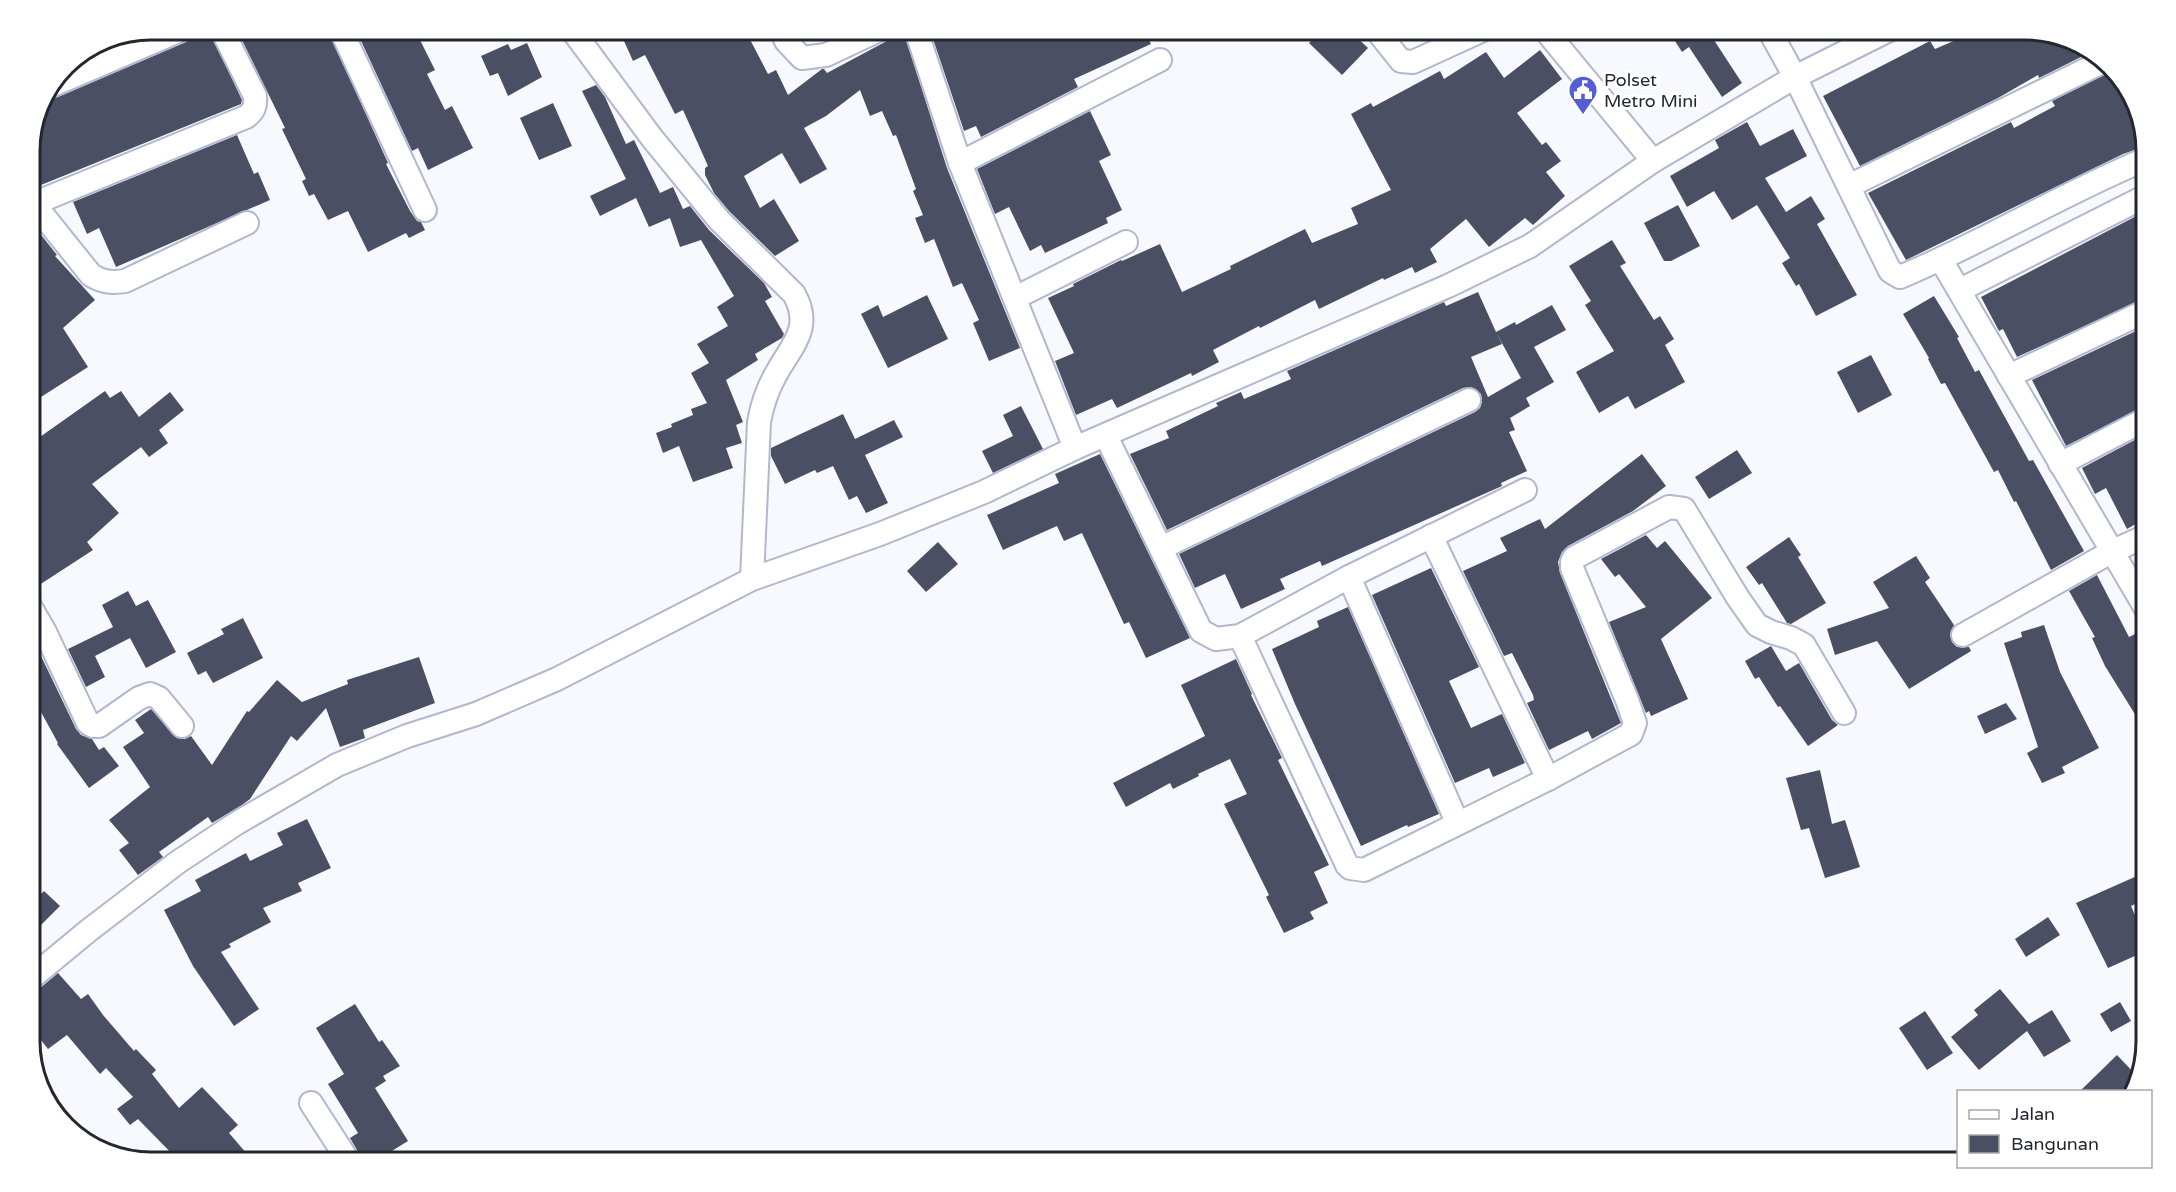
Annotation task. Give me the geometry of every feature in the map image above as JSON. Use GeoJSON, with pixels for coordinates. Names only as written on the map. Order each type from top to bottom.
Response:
{"type":"FeatureCollection","features":[{"type":"Feature","properties":{"kind":"street"},"geometry":{"type":"LineString","coordinates":[[68,78],[158,40]]}},
{"type":"Feature","properties":{"kind":"street"},"geometry":{"type":"LineString","coordinates":[[41,200],[246,117],[252,112],[256,105],[255,96],[227,40]]}},
{"type":"Feature","properties":{"kind":"street"},"geometry":{"type":"LineString","coordinates":[[346,40],[424,210]]}},
{"type":"Feature","properties":{"kind":"street"},"geometry":{"type":"LineString","coordinates":[[579,40],[652,138],[719,220],[794,294],[801,307],[803,322],[797,339],[763,400],[759,422],[752,579]]}},
{"type":"Feature","properties":{"kind":"street"},"geometry":{"type":"LineString","coordinates":[[786,40],[802,58],[826,55],[858,40]]}},
{"type":"Feature","properties":{"kind":"street"},"geometry":{"type":"LineString","coordinates":[[919,40],[960,163],[1075,448]]}},
{"type":"Feature","properties":{"kind":"street"},"geometry":{"type":"LineString","coordinates":[[1384,40],[1401,61],[1413,62],[1461,40]]}},
{"type":"Feature","properties":{"kind":"street"},"geometry":{"type":"LineString","coordinates":[[1553,40],[1653,161]]}},
{"type":"Feature","properties":{"kind":"street"},"geometry":{"type":"LineString","coordinates":[[1775,40],[1890,271],[1900,277],[1941,260],[2104,176],[2135,163]]}},
{"type":"Feature","properties":{"kind":"street"},"geometry":{"type":"LineString","coordinates":[[41,970],[178,862],[237,823],[328,770],[382,746],[476,714],[557,679],[752,579],[880,534],[984,492],[1075,448],[1448,285],[1530,246],[1653,161],[1795,77],[1869,40]]}},
{"type":"Feature","properties":{"kind":"street"},"geometry":{"type":"LineString","coordinates":[[960,163],[1160,60]]}},
{"type":"Feature","properties":{"kind":"street"},"geometry":{"type":"LineString","coordinates":[[1849,186],[2095,66]]}},
{"type":"Feature","properties":{"kind":"street"},"geometry":{"type":"LineString","coordinates":[[2104,176],[2122,207]]}},
{"type":"Feature","properties":{"kind":"street"},"geometry":{"type":"LineString","coordinates":[[1960,290],[2135,201]]}},
{"type":"Feature","properties":{"kind":"street"},"geometry":{"type":"LineString","coordinates":[[41,213],[91,275],[100,281],[112,283],[125,281],[247,223]]}},
{"type":"Feature","properties":{"kind":"street"},"geometry":{"type":"LineString","coordinates":[[1015,298],[1126,242]]}},
{"type":"Feature","properties":{"kind":"street"},"geometry":{"type":"LineString","coordinates":[[1941,260],[2135,592]]}},
{"type":"Feature","properties":{"kind":"street"},"geometry":{"type":"LineString","coordinates":[[2009,376],[2135,315]]}},
{"type":"Feature","properties":{"kind":"street"},"geometry":{"type":"LineString","coordinates":[[1161,548],[1469,400]]}},
{"type":"Feature","properties":{"kind":"street"},"geometry":{"type":"LineString","coordinates":[[2060,464],[2135,425]]}},
{"type":"Feature","properties":{"kind":"street"},"geometry":{"type":"LineString","coordinates":[[1106,436],[1201,631],[1216,639],[1240,636],[1349,577],[1525,490]]}},
{"type":"Feature","properties":{"kind":"street"},"geometry":{"type":"LineString","coordinates":[[1240,636],[1350,868],[1364,870],[1631,734],[1635,723],[1572,562],[1574,558],[1669,507],[1684,509],[1738,598],[1758,625],[1804,645],[1844,713]]}},
{"type":"Feature","properties":{"kind":"street"},"geometry":{"type":"LineString","coordinates":[[1431,536],[1548,778]]}},
{"type":"Feature","properties":{"kind":"street"},"geometry":{"type":"LineString","coordinates":[[1963,635],[2111,552],[2135,541]]}},
{"type":"Feature","properties":{"kind":"street"},"geometry":{"type":"LineString","coordinates":[[1349,577],[1457,822]]}},
{"type":"Feature","properties":{"kind":"street"},"geometry":{"type":"LineString","coordinates":[[41,625],[88,723],[99,726],[140,698],[150,694],[159,698],[182,726]]}},
{"type":"Feature","properties":{"kind":"street"},"geometry":{"type":"LineString","coordinates":[[311,1103],[342,1151]]}},
{"type":"Feature","properties":{"kind":"building"},"geometry":{"type":"Polygon","coordinates":[[[214,40],[242,100],[241,104],[41,185],[41,144],[44,123],[54,98],[186,42],[214,40]]]}},
{"type":"Feature","properties":{"kind":"building"},"geometry":{"type":"Polygon","coordinates":[[[242,40],[333,40],[388,163],[386,164],[410,211],[417,221],[421,222],[425,230],[409,238],[406,233],[368,252],[348,211],[328,220],[314,194],[309,196],[302,181],[306,179],[282,129],[285,128],[242,40]]]}},
{"type":"Feature","properties":{"kind":"building"},"geometry":{"type":"Polygon","coordinates":[[[361,40],[420,40],[435,70],[427,74],[445,110],[452,106],[473,148],[428,170],[418,148],[412,151],[361,40]]]}},
{"type":"Feature","properties":{"kind":"building"},"geometry":{"type":"Polygon","coordinates":[[[624,40],[750,40],[768,74],[776,70],[788,95],[822,69],[827,73],[887,40],[906,40],[947,168],[1020,348],[989,361],[973,323],[979,320],[962,283],[953,287],[934,239],[925,243],[915,218],[923,215],[913,191],[916,189],[896,135],[893,136],[882,111],[870,116],[860,90],[826,116],[804,128],[827,169],[800,184],[782,153],[744,176],[760,208],[774,199],[799,241],[775,256],[714,193],[705,175],[705,168],[708,166],[683,110],[675,114],[645,55],[633,61],[624,40]]]}},
{"type":"Feature","properties":{"kind":"building"},"geometry":{"type":"Polygon","coordinates":[[[933,40],[1149,40],[1151,44],[1074,79],[1078,87],[981,137],[976,126],[964,131],[933,40]]]}},
{"type":"Feature","properties":{"kind":"building"},"geometry":{"type":"Polygon","coordinates":[[[1312,40],[1360,40],[1368,48],[1342,75],[1309,43],[1312,40]]]}},
{"type":"Feature","properties":{"kind":"building"},"geometry":{"type":"Polygon","coordinates":[[[1674,40],[1714,40],[1742,83],[1722,97],[1689,47],[1682,52],[1674,40]]]}},
{"type":"Feature","properties":{"kind":"building"},"geometry":{"type":"Polygon","coordinates":[[[1956,40],[2024,40],[2060,46],[2082,57],[2039,78],[2038,75],[1998,98],[1860,166],[1823,96],[1930,41],[1935,49],[1956,40]]]}},
{"type":"Feature","properties":{"kind":"building"},"geometry":{"type":"Polygon","coordinates":[[[527,43],[542,77],[508,96],[498,73],[490,76],[481,56],[508,44],[511,50],[527,43]]]}},
{"type":"Feature","properties":{"kind":"building"},"geometry":{"type":"Polygon","coordinates":[[[1540,50],[1562,79],[1517,113],[1542,145],[1546,142],[1561,161],[1546,172],[1565,196],[1533,225],[1525,218],[1489,247],[1466,219],[1430,249],[1437,262],[1415,273],[1412,267],[1384,280],[1383,278],[1319,309],[1315,300],[1213,350],[1219,362],[1192,376],[1191,373],[1117,408],[1112,399],[1076,415],[1055,361],[1074,353],[1048,298],[1121,260],[1160,244],[1182,292],[1231,269],[1230,266],[1305,229],[1312,243],[1358,224],[1351,208],[1391,190],[1351,114],[1371,103],[1373,107],[1440,71],[1444,79],[1486,52],[1504,78],[1540,50]]]}},
{"type":"Feature","properties":{"kind":"building"},"geometry":{"type":"Polygon","coordinates":[[[2105,75],[2117,90],[2130,116],[2135,150],[1906,260],[1868,193],[2011,122],[2014,128],[2055,106],[2052,101],[2105,75]]]}},
{"type":"Feature","properties":{"kind":"building"},"geometry":{"type":"Polygon","coordinates":[[[596,85],[605,97],[626,144],[634,140],[660,193],[673,187],[683,209],[690,206],[709,230],[764,283],[772,297],[765,301],[784,334],[782,338],[755,354],[758,360],[726,380],[743,422],[736,425],[742,443],[726,448],[733,468],[693,482],[679,446],[663,453],[656,433],[693,415],[691,409],[707,403],[691,373],[709,363],[697,344],[728,326],[717,307],[734,296],[701,240],[680,247],[670,218],[649,227],[636,198],[600,216],[590,196],[626,179],[582,91],[596,85]]]}},
{"type":"Feature","properties":{"kind":"building"},"geometry":{"type":"Polygon","coordinates":[[[553,103],[572,146],[539,160],[520,118],[553,103]]]}},
{"type":"Feature","properties":{"kind":"building"},"geometry":{"type":"Polygon","coordinates":[[[1090,111],[1111,155],[1099,161],[1122,210],[1106,218],[1108,223],[1045,253],[1041,245],[1030,251],[1009,207],[995,214],[977,169],[1090,111]]]}},
{"type":"Feature","properties":{"kind":"building"},"geometry":{"type":"Polygon","coordinates":[[[1747,122],[1760,146],[1793,129],[1807,156],[1765,178],[1786,212],[1811,196],[1825,219],[1817,224],[1857,295],[1816,316],[1799,284],[1796,286],[1782,263],[1790,258],[1757,205],[1732,220],[1714,191],[1687,207],[1670,176],[1719,148],[1715,140],[1747,122]]]}},
{"type":"Feature","properties":{"kind":"building"},"geometry":{"type":"Polygon","coordinates":[[[237,135],[254,174],[258,172],[270,200],[116,267],[99,228],[87,234],[73,202],[237,135]]]}},
{"type":"Feature","properties":{"kind":"building"},"geometry":{"type":"Polygon","coordinates":[[[1678,205],[1700,246],[1671,261],[1664,261],[1644,223],[1678,205]]]}},
{"type":"Feature","properties":{"kind":"building"},"geometry":{"type":"Polygon","coordinates":[[[2135,217],[2135,303],[2017,357],[2003,329],[1999,331],[1981,297],[2135,217]]]}},
{"type":"Feature","properties":{"kind":"building"},"geometry":{"type":"Polygon","coordinates":[[[41,235],[57,255],[55,256],[95,300],[63,328],[88,367],[41,397],[41,235]]]}},
{"type":"Feature","properties":{"kind":"building"},"geometry":{"type":"Polygon","coordinates":[[[1612,240],[1626,263],[1620,266],[1654,320],[1660,316],[1674,339],[1665,345],[1685,382],[1635,409],[1628,396],[1599,413],[1576,372],[1614,351],[1585,305],[1591,301],[1569,266],[1612,240]]]}},
{"type":"Feature","properties":{"kind":"building"},"geometry":{"type":"Polygon","coordinates":[[[1478,292],[1496,332],[1515,322],[1516,325],[1552,305],[1566,330],[1534,347],[1554,382],[1526,398],[1530,406],[1510,418],[1515,430],[1509,432],[1527,471],[1501,483],[1502,486],[1322,566],[1320,561],[1280,579],[1285,589],[1241,609],[1225,574],[1195,588],[1179,554],[1475,412],[1480,408],[1482,402],[1481,394],[1471,387],[1463,388],[1167,530],[1130,454],[1169,438],[1166,431],[1218,406],[1216,403],[1241,392],[1244,399],[1291,379],[1287,371],[1444,302],[1446,306],[1478,292]],[[1497,334],[1502,344],[1471,357],[1488,397],[1521,378],[1497,334]]]}},
{"type":"Feature","properties":{"kind":"building"},"geometry":{"type":"Polygon","coordinates":[[[927,295],[948,339],[888,368],[861,314],[878,305],[883,317],[927,295]]]}},
{"type":"Feature","properties":{"kind":"building"},"geometry":{"type":"Polygon","coordinates":[[[1934,296],[1959,337],[1957,338],[1975,372],[1979,370],[2029,461],[2033,460],[2084,551],[2051,570],[2016,501],[2014,502],[1998,470],[1994,472],[1945,383],[1941,384],[1929,358],[1903,314],[1934,296]]]}},
{"type":"Feature","properties":{"kind":"building"},"geometry":{"type":"Polygon","coordinates":[[[2135,331],[2135,411],[2066,446],[2032,380],[2135,331]]]}},
{"type":"Feature","properties":{"kind":"building"},"geometry":{"type":"Polygon","coordinates":[[[1871,355],[1892,395],[1858,413],[1837,372],[1871,355]]]}},
{"type":"Feature","properties":{"kind":"building"},"geometry":{"type":"Polygon","coordinates":[[[105,391],[110,398],[121,391],[139,417],[170,392],[184,410],[159,430],[168,443],[149,457],[141,447],[92,484],[119,513],[87,542],[93,550],[41,584],[41,436],[105,391]]]}},
{"type":"Feature","properties":{"kind":"building"},"geometry":{"type":"Polygon","coordinates":[[[1021,406],[1043,449],[993,473],[982,451],[1013,436],[1003,415],[1021,406]]]}},
{"type":"Feature","properties":{"kind":"building"},"geometry":{"type":"Polygon","coordinates":[[[843,414],[855,439],[894,420],[903,437],[865,455],[888,503],[866,513],[857,496],[849,500],[833,466],[817,473],[815,470],[785,484],[771,456],[771,448],[843,414]]]}},
{"type":"Feature","properties":{"kind":"building"},"geometry":{"type":"Polygon","coordinates":[[[2135,440],[2135,524],[2127,529],[2106,488],[2095,494],[2082,468],[2135,440]]]}},
{"type":"Feature","properties":{"kind":"building"},"geometry":{"type":"Polygon","coordinates":[[[1737,450],[1752,473],[1709,499],[1695,477],[1737,450]]]}},
{"type":"Feature","properties":{"kind":"building"},"geometry":{"type":"Polygon","coordinates":[[[1100,454],[1190,638],[1146,658],[1129,622],[1124,624],[1082,533],[1064,541],[1057,526],[1003,550],[987,515],[1059,483],[1055,474],[1100,454]]]}},
{"type":"Feature","properties":{"kind":"building"},"geometry":{"type":"Polygon","coordinates":[[[1642,454],[1666,486],[1633,511],[1568,546],[1562,552],[1558,562],[1560,573],[1621,723],[1592,739],[1588,731],[1549,750],[1527,703],[1534,700],[1533,695],[1512,653],[1504,656],[1463,571],[1507,551],[1500,538],[1540,519],[1545,529],[1642,454]]]}},
{"type":"Feature","properties":{"kind":"building"},"geometry":{"type":"Polygon","coordinates":[[[1646,535],[1657,548],[1665,541],[1712,598],[1661,639],[1688,699],[1651,716],[1649,711],[1646,713],[1609,622],[1646,607],[1619,574],[1615,577],[1601,559],[1646,535]]]}},
{"type":"Feature","properties":{"kind":"building"},"geometry":{"type":"Polygon","coordinates":[[[1789,537],[1801,555],[1798,557],[1826,603],[1791,624],[1787,623],[1762,583],[1759,585],[1746,567],[1789,537]]]}},
{"type":"Feature","properties":{"kind":"building"},"geometry":{"type":"Polygon","coordinates":[[[938,542],[958,564],[926,592],[907,571],[938,542]]]}},
{"type":"Feature","properties":{"kind":"building"},"geometry":{"type":"Polygon","coordinates":[[[1916,556],[1930,578],[1925,582],[1954,625],[1950,634],[1952,642],[1957,647],[1969,647],[1971,651],[1909,689],[1877,641],[1835,655],[1827,629],[1889,608],[1873,582],[1916,556]]]}},
{"type":"Feature","properties":{"kind":"building"},"geometry":{"type":"Polygon","coordinates":[[[1431,568],[1479,667],[1449,681],[1471,728],[1502,714],[1525,763],[1493,777],[1489,768],[1455,783],[1372,595],[1431,568]]]}},
{"type":"Feature","properties":{"kind":"building"},"geometry":{"type":"Polygon","coordinates":[[[2097,575],[2129,637],[2136,634],[2136,715],[2105,666],[2092,638],[2095,637],[2069,591],[2097,575]]]}},
{"type":"Feature","properties":{"kind":"building"},"geometry":{"type":"Polygon","coordinates":[[[128,591],[136,606],[148,600],[176,652],[146,668],[130,638],[95,656],[105,677],[86,687],[68,649],[113,627],[102,605],[128,591]]]}},
{"type":"Feature","properties":{"kind":"building"},"geometry":{"type":"Polygon","coordinates":[[[1348,607],[1439,814],[1408,827],[1407,825],[1361,846],[1272,649],[1319,627],[1317,621],[1348,607]]]}},
{"type":"Feature","properties":{"kind":"building"},"geometry":{"type":"Polygon","coordinates":[[[243,618],[263,658],[213,683],[206,671],[198,675],[187,653],[224,634],[221,629],[243,618]]]}},
{"type":"Feature","properties":{"kind":"building"},"geometry":{"type":"Polygon","coordinates":[[[2044,625],[2060,672],[2099,748],[2062,767],[2065,773],[2042,783],[2027,753],[2038,747],[2004,643],[2022,637],[2021,632],[2044,625]]]}},
{"type":"Feature","properties":{"kind":"building"},"geometry":{"type":"Polygon","coordinates":[[[1771,646],[1786,671],[1799,663],[1832,720],[1838,725],[1808,746],[1780,706],[1778,707],[1759,677],[1755,679],[1745,661],[1771,646]]]}},
{"type":"Feature","properties":{"kind":"building"},"geometry":{"type":"Polygon","coordinates":[[[41,656],[76,729],[81,735],[92,739],[99,750],[104,747],[119,766],[89,788],[58,743],[41,712],[41,656]]]}},
{"type":"Feature","properties":{"kind":"building"},"geometry":{"type":"Polygon","coordinates":[[[419,657],[435,703],[363,730],[365,738],[340,747],[326,708],[297,741],[291,736],[250,799],[242,805],[212,823],[208,817],[159,852],[163,857],[138,875],[119,850],[129,843],[109,820],[150,787],[123,747],[144,733],[135,720],[151,709],[177,738],[185,739],[191,736],[212,765],[247,711],[249,712],[277,680],[302,702],[348,684],[347,680],[419,657]]]}},
{"type":"Feature","properties":{"kind":"building"},"geometry":{"type":"Polygon","coordinates":[[[1236,659],[1282,758],[1278,760],[1329,865],[1314,872],[1328,903],[1310,912],[1314,919],[1284,933],[1266,897],[1269,895],[1224,804],[1247,794],[1230,759],[1173,789],[1170,783],[1126,807],[1113,783],[1205,736],[1181,685],[1236,659]]]}},
{"type":"Feature","properties":{"kind":"building"},"geometry":{"type":"Polygon","coordinates":[[[2006,703],[2017,719],[1985,734],[1977,716],[2006,703]]]}},
{"type":"Feature","properties":{"kind":"building"},"geometry":{"type":"Polygon","coordinates":[[[1820,770],[1832,824],[1845,820],[1860,867],[1825,878],[1809,828],[1801,830],[1786,778],[1820,770]]]}},
{"type":"Feature","properties":{"kind":"building"},"geometry":{"type":"Polygon","coordinates":[[[307,819],[331,868],[298,883],[302,891],[263,908],[271,922],[229,944],[231,947],[221,952],[259,1009],[234,1026],[193,966],[164,910],[201,891],[195,880],[246,853],[250,861],[283,845],[277,833],[307,819]]]}},
{"type":"Feature","properties":{"kind":"building"},"geometry":{"type":"Polygon","coordinates":[[[2136,877],[2136,904],[2131,906],[2136,917],[2136,956],[2108,968],[2076,903],[2136,877]]]}},
{"type":"Feature","properties":{"kind":"building"},"geometry":{"type":"Polygon","coordinates":[[[44,891],[60,906],[41,925],[41,894],[44,891]]]}},
{"type":"Feature","properties":{"kind":"building"},"geometry":{"type":"Polygon","coordinates":[[[2048,917],[2060,935],[2026,957],[2015,939],[2048,917]]]}},
{"type":"Feature","properties":{"kind":"building"},"geometry":{"type":"Polygon","coordinates":[[[58,973],[81,999],[88,994],[134,1051],[136,1049],[156,1070],[152,1074],[179,1108],[202,1087],[238,1125],[229,1133],[245,1151],[169,1151],[138,1119],[130,1125],[117,1109],[133,1097],[106,1068],[100,1074],[67,1035],[48,1049],[41,1040],[41,987],[58,973]]]}},
{"type":"Feature","properties":{"kind":"building"},"geometry":{"type":"Polygon","coordinates":[[[2000,989],[2029,1024],[2052,1010],[2071,1041],[2044,1057],[2027,1031],[1979,1070],[1951,1037],[1978,1015],[1974,1010],[2000,989]]]}},
{"type":"Feature","properties":{"kind":"building"},"geometry":{"type":"Polygon","coordinates":[[[2120,1002],[2131,1021],[2111,1032],[2100,1014],[2120,1002]]]}},
{"type":"Feature","properties":{"kind":"building"},"geometry":{"type":"Polygon","coordinates":[[[355,1004],[379,1042],[382,1040],[400,1066],[383,1076],[386,1081],[375,1088],[408,1141],[392,1151],[358,1151],[350,1138],[358,1133],[328,1084],[344,1074],[316,1028],[355,1004]]]}},
{"type":"Feature","properties":{"kind":"building"},"geometry":{"type":"Polygon","coordinates":[[[1925,1011],[1953,1053],[1927,1070],[1899,1028],[1925,1011]]]}},
{"type":"Feature","properties":{"kind":"building"},"geometry":{"type":"Polygon","coordinates":[[[2117,1055],[2132,1070],[2122,1090],[2081,1090],[2117,1055]]]}},
{"type":"Feature","properties":{"kind":"place","name":"Polset Metro Mini"},"geometry":{"type":"Point","coordinates":[1583,116]}}]}
